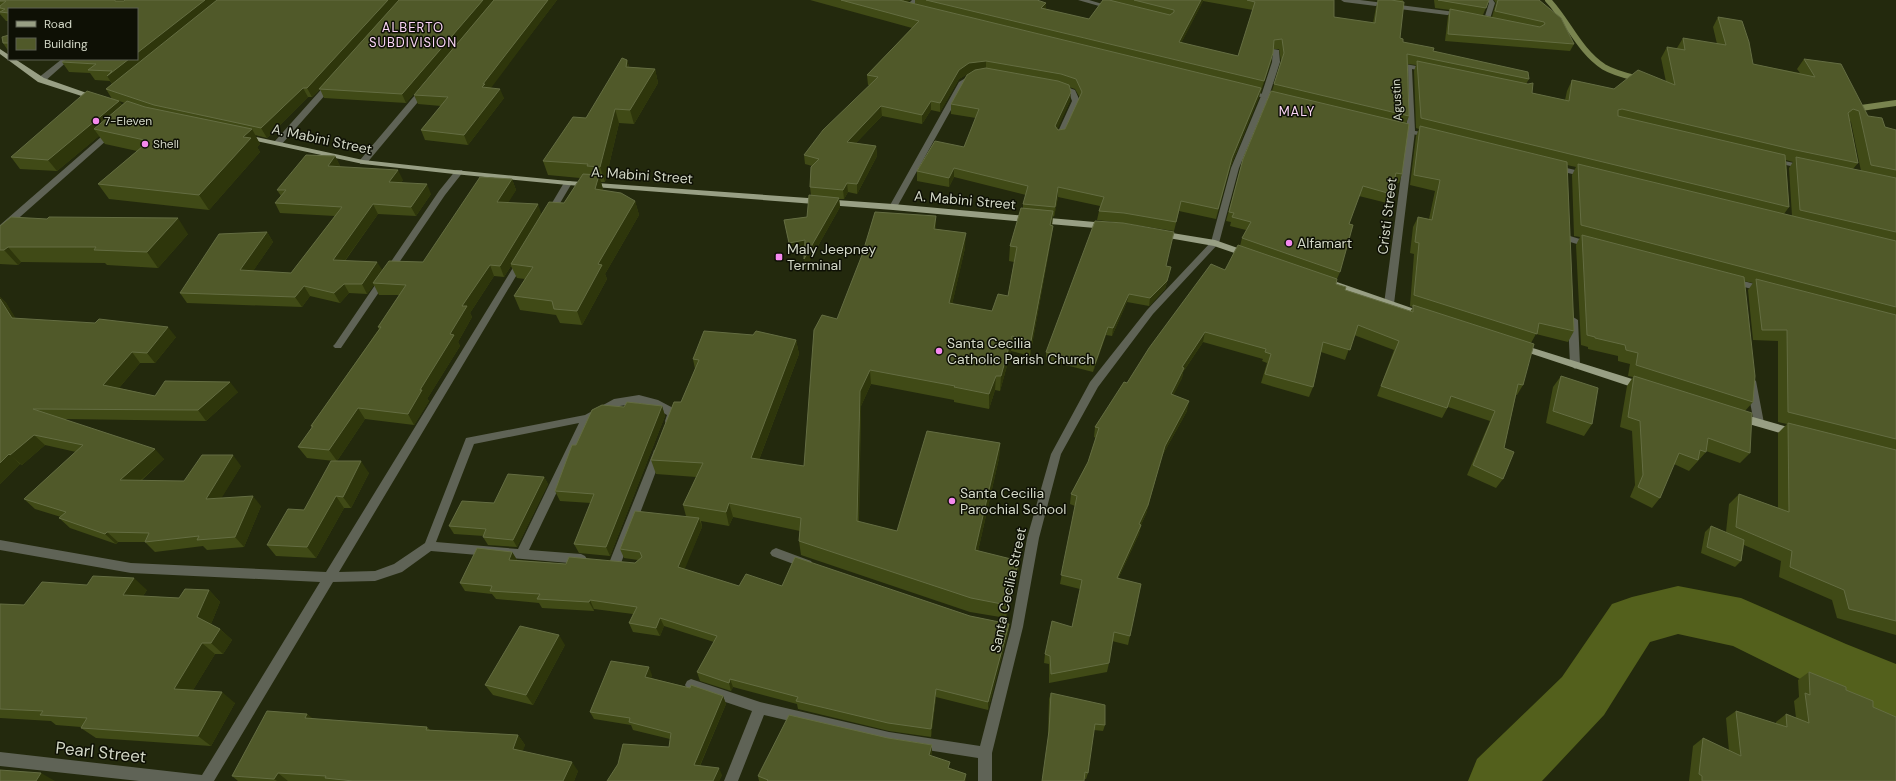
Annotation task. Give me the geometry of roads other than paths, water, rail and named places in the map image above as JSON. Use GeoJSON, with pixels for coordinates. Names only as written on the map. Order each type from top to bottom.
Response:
{"type":"FeatureCollection","features":[{"type":"Feature","properties":{"kind":"main road"},"geometry":{"type":"LineString","coordinates":[[11,60],[41,80],[103,100]]}},
{"type":"Feature","properties":{"kind":"main road","name":"A. Mabini Street"},"geometry":{"type":"LineString","coordinates":[[241,135],[363,162],[568,183],[893,207],[1114,226]]}},
{"type":"Feature","properties":{"kind":"main road"},"geometry":{"type":"LineString","coordinates":[[1153,232],[1215,243],[1258,258]]}},
{"type":"Feature","properties":{"kind":"main road"},"geometry":{"type":"LineString","coordinates":[[1324,281],[1433,318]]}},
{"type":"Feature","properties":{"kind":"main road"},"geometry":{"type":"LineString","coordinates":[[1512,344],[1648,388]]}},
{"type":"Feature","properties":{"kind":"main road"},"geometry":{"type":"LineString","coordinates":[[1729,414],[1803,435]]}},
{"type":"Feature","properties":{"kind":"street"},"geometry":{"type":"LineString","coordinates":[[907,9],[916,0]]}},
{"type":"Feature","properties":{"kind":"street"},"geometry":{"type":"LineString","coordinates":[[1081,0],[1119,9]]}},
{"type":"Feature","properties":{"kind":"street"},"geometry":{"type":"LineString","coordinates":[[1344,0],[1484,18],[1492,3],[1489,0]]}},
{"type":"Feature","properties":{"kind":"street"},"geometry":{"type":"LineString","coordinates":[[1382,0],[1388,6]]}},
{"type":"Feature","properties":{"kind":"street"},"geometry":{"type":"LineString","coordinates":[[1215,243],[1235,168],[1265,96],[1276,62],[1275,50]]}},
{"type":"Feature","properties":{"kind":"street"},"geometry":{"type":"LineString","coordinates":[[41,80],[65,60]]}},
{"type":"Feature","properties":{"kind":"street","name":"Agustin"},"geometry":{"type":"LineString","coordinates":[[1411,131],[1408,66],[1438,72]]}},
{"type":"Feature","properties":{"kind":"street"},"geometry":{"type":"LineString","coordinates":[[893,207],[964,82],[972,76],[986,74]]}},
{"type":"Feature","properties":{"kind":"street"},"geometry":{"type":"LineString","coordinates":[[278,143],[334,80]]}},
{"type":"Feature","properties":{"kind":"street"},"geometry":{"type":"LineString","coordinates":[[363,162],[429,84]]}},
{"type":"Feature","properties":{"kind":"street"},"geometry":{"type":"LineString","coordinates":[[1053,86],[1067,89],[1072,92],[1076,101],[1060,136]]}},
{"type":"Feature","properties":{"kind":"street"},"geometry":{"type":"LineString","coordinates":[[1242,90],[1287,101]]}},
{"type":"Feature","properties":{"kind":"street"},"geometry":{"type":"LineString","coordinates":[[1390,126],[1434,137]]}},
{"type":"Feature","properties":{"kind":"street"},"geometry":{"type":"LineString","coordinates":[[0,230],[118,127]]}},
{"type":"Feature","properties":{"kind":"street","name":"Cristi Street"},"geometry":{"type":"LineString","coordinates":[[1389,304],[1411,131]]}},
{"type":"Feature","properties":{"kind":"street"},"geometry":{"type":"LineString","coordinates":[[1768,159],[1784,166],[1813,169]]}},
{"type":"Feature","properties":{"kind":"street"},"geometry":{"type":"LineString","coordinates":[[1543,164],[1567,174],[1597,178]]}},
{"type":"Feature","properties":{"kind":"street"},"geometry":{"type":"LineString","coordinates":[[338,346],[442,193],[459,172]]}},
{"type":"Feature","properties":{"kind":"street"},"geometry":{"type":"LineString","coordinates":[[544,223],[568,183]]}},
{"type":"Feature","properties":{"kind":"street"},"geometry":{"type":"LineString","coordinates":[[1570,239],[1599,247]]}},
{"type":"Feature","properties":{"kind":"street","name":"Santa Cecilia Street"},"geometry":{"type":"LineString","coordinates":[[985,781],[985,753],[1033,538],[1056,454],[1094,385],[1150,312],[1215,243]]}},
{"type":"Feature","properties":{"kind":"street"},"geometry":{"type":"LineString","coordinates":[[206,781],[528,250]]}},
{"type":"Feature","properties":{"kind":"street"},"geometry":{"type":"LineString","coordinates":[[1726,280],[1741,287],[1771,291]]}},
{"type":"Feature","properties":{"kind":"street"},"geometry":{"type":"LineString","coordinates":[[1573,313],[1575,365]]}},
{"type":"Feature","properties":{"kind":"street"},"geometry":{"type":"LineString","coordinates":[[1750,374],[1759,423]]}},
{"type":"Feature","properties":{"kind":"street"},"geometry":{"type":"LineString","coordinates":[[0,545],[131,568],[330,577],[375,576],[398,568],[429,546],[470,441],[587,418],[618,402],[639,399],[654,403],[673,413],[664,438],[611,562],[630,564]]}},
{"type":"Feature","properties":{"kind":"street"},"geometry":{"type":"LineString","coordinates":[[522,553],[587,418]]}},
{"type":"Feature","properties":{"kind":"street"},"geometry":{"type":"LineString","coordinates":[[429,546],[592,560]]}},
{"type":"Feature","properties":{"kind":"street"},"geometry":{"type":"LineString","coordinates":[[776,554],[821,568]]}},
{"type":"Feature","properties":{"kind":"street"},"geometry":{"type":"LineString","coordinates":[[691,685],[760,708],[889,738],[985,753]]}},
{"type":"Feature","properties":{"kind":"street"},"geometry":{"type":"LineString","coordinates":[[731,781],[760,708]]}},
{"type":"Feature","properties":{"kind":"street","name":"Pearl Street"},"geometry":{"type":"LineString","coordinates":[[0,759],[199,781]]}},
{"type":"Feature","properties":{"kind":"waterway"},"geometry":{"type":"LineString","coordinates":[[1548,0],[1595,60],[1612,71],[1639,79]]}},
{"type":"Feature","properties":{"kind":"waterway"},"geometry":{"type":"LineString","coordinates":[[1854,109],[1896,103]]}},
{"type":"Feature","properties":{"kind":"waterway"},"geometry":{"type":"LineString","coordinates":[[1499,781],[1583,696],[1632,622],[1678,610],[1741,623],[1826,663],[1896,691]]}},
{"type":"Feature","properties":{"kind":"place","name":"7-Eleven"},"geometry":{"type":"Point","coordinates":[96,121]}},
{"type":"Feature","properties":{"kind":"place","name":"Shell"},"geometry":{"type":"Point","coordinates":[145,144]}},
{"type":"Feature","properties":{"kind":"place","name":"Alfamart"},"geometry":{"type":"Point","coordinates":[1289,243]}},
{"type":"Feature","properties":{"kind":"place","name":"Maly Jeepney Terminal"},"geometry":{"type":"Point","coordinates":[779,257]}},
{"type":"Feature","properties":{"kind":"place","name":"Santa Cecilia Catholic Parish Church"},"geometry":{"type":"Point","coordinates":[939,351]}},
{"type":"Feature","properties":{"kind":"place","name":"Santa Cecilia Parochial School"},"geometry":{"type":"Point","coordinates":[952,501]}},
{"type":"Feature","properties":{"kind":"district","name":"ALBERTO SUBDIVISION"},"geometry":{"type":"Point","coordinates":[413,34]}},
{"type":"Feature","properties":{"kind":"district","name":"MALY"},"geometry":{"type":"Point","coordinates":[1297,111]}}]}
